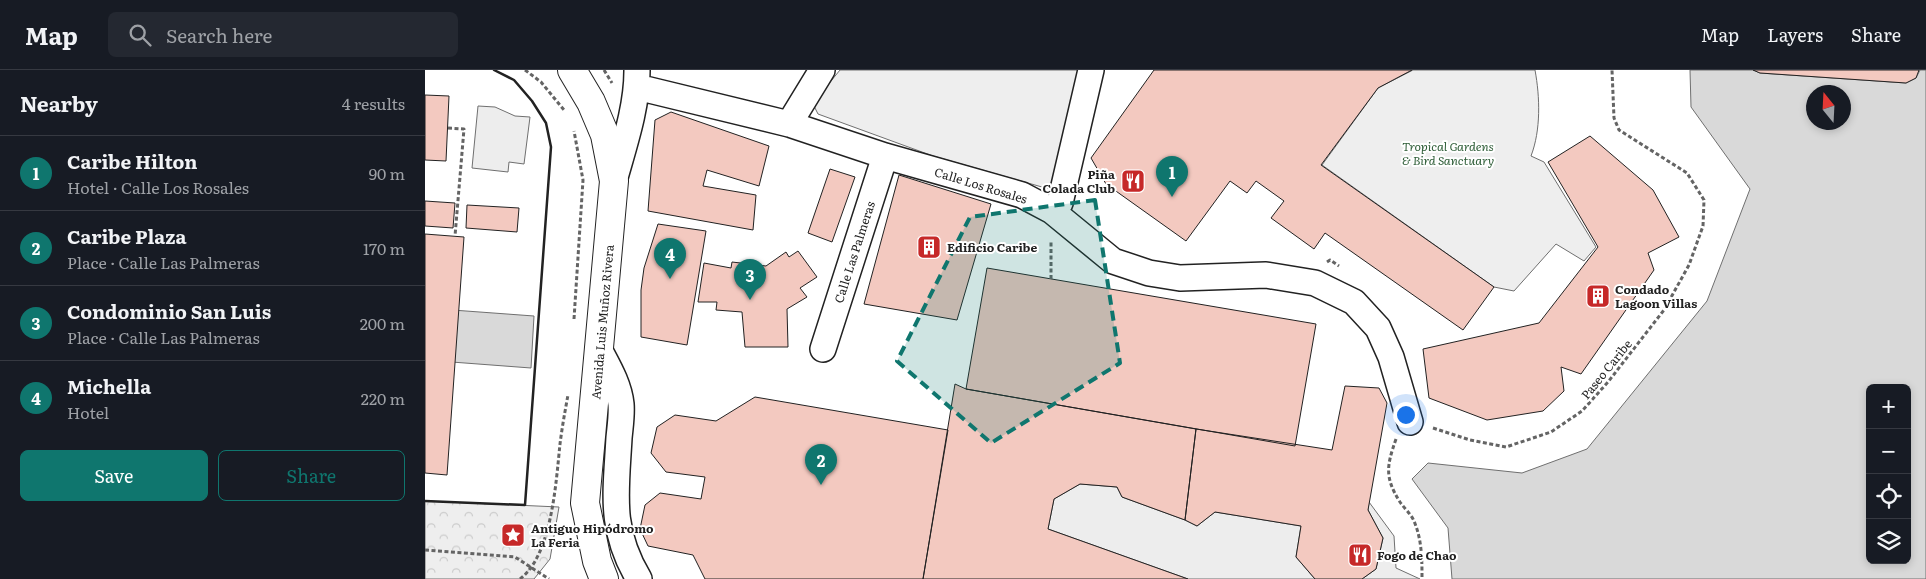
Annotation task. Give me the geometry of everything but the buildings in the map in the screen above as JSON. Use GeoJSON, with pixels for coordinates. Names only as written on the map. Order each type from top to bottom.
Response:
{"type":"FeatureCollection","features":[{"type":"Feature","properties":{"kind":"main road","name":"Avenida Luis Muñoz Rivera"},"geometry":{"type":"LineString","coordinates":[[572,70],[591,102],[605,135],[614,181],[585,503],[597,561],[604,579]]}},
{"type":"Feature","properties":{"kind":"street"},"geometry":{"type":"LineString","coordinates":[[789,124],[822,70]]}},
{"type":"Feature","properties":{"kind":"street"},"geometry":{"type":"LineString","coordinates":[[1052,211],[1060,203],[1091,70]]}},
{"type":"Feature","properties":{"kind":"street"},"geometry":{"type":"LineString","coordinates":[[614,181],[631,116],[637,78]]}},
{"type":"Feature","properties":{"kind":"street","name":"Calle Los Rosales"},"geometry":{"type":"LineString","coordinates":[[637,78],[789,124],[885,156],[1022,195],[1052,211],[1113,261],[1149,273],[1180,278],[1266,275],[1315,283],[1354,302],[1378,328],[1391,357],[1410,422]]}},
{"type":"Feature","properties":{"kind":"street","name":"Calle Las Palmeras"},"geometry":{"type":"LineString","coordinates":[[823,349],[885,156]]}},
{"type":"Feature","properties":{"kind":"street"},"geometry":{"type":"LineString","coordinates":[[600,351],[616,381],[621,404],[615,508],[619,536],[632,568],[639,579]]}},
{"type":"Feature","properties":{"kind":"path"},"geometry":{"type":"LineString","coordinates":[[525,70],[541,82],[565,111]]}},
{"type":"Feature","properties":{"kind":"path","name":"Paseo Caribe"},"geometry":{"type":"LineString","coordinates":[[1410,422],[1470,440],[1506,447],[1551,432],[1582,411],[1608,382],[1664,310],[1689,266],[1703,226],[1703,200],[1687,173],[1619,130],[1614,118],[1612,70]]}},
{"type":"Feature","properties":{"kind":"path"},"geometry":{"type":"LineString","coordinates":[[573,126],[583,180],[574,326]]}},
{"type":"Feature","properties":{"kind":"path"},"geometry":{"type":"LineString","coordinates":[[448,128],[464,129],[455,236]]}},
{"type":"Feature","properties":{"kind":"path"},"geometry":{"type":"LineString","coordinates":[[1051,279],[1052,211]]}},
{"type":"Feature","properties":{"kind":"path"},"geometry":{"type":"LineString","coordinates":[[520,579],[535,561],[544,540],[553,507],[568,392]]}},
{"type":"Feature","properties":{"kind":"path"},"geometry":{"type":"LineString","coordinates":[[1410,422],[1397,436],[1388,464],[1389,476],[1399,500],[1414,521],[1422,550],[1422,579]]}},
{"type":"Feature","properties":{"kind":"path"},"geometry":{"type":"LineString","coordinates":[[425,550],[515,557],[549,579]]}},
{"type":"Feature","properties":{"kind":"highlighted area"},"geometry":{"type":"Polygon","coordinates":[[[1095,200],[1120,363],[991,443],[897,361],[970,217],[1095,200]]]}},
{"type":"Feature","properties":{"kind":"green space"},"geometry":{"type":"Polygon","coordinates":[[[840,70],[1083,70],[1055,185],[1049,189],[933,156],[818,114],[814,106],[817,98],[840,70]]]}},
{"type":"Feature","properties":{"kind":"green space","name":"Tropical Gardens & Bird Sanctuary"},"geometry":{"type":"Polygon","coordinates":[[[1413,70],[1535,70],[1539,113],[1537,135],[1531,156],[1544,162],[1596,247],[1584,261],[1556,244],[1514,291],[1494,287],[1322,165],[1378,88],[1413,70]]]}},
{"type":"Feature","properties":{"kind":"green space"},"geometry":{"type":"Polygon","coordinates":[[[425,501],[559,507],[550,559],[534,579],[425,579],[425,501]]]}},
{"type":"Feature","properties":{"kind":"shaded area"},"geometry":{"type":"Polygon","coordinates":[[[1690,70],[1753,70],[1760,73],[1906,83],[1916,78],[1920,70],[1926,70],[1926,579],[1452,579],[1448,528],[1412,479],[1428,463],[1522,473],[1587,449],[1707,301],[1750,189],[1691,107],[1690,70]]]}},
{"type":"Feature","properties":{"kind":"shaded area"},"geometry":{"type":"Polygon","coordinates":[[[478,106],[495,107],[515,116],[530,117],[524,164],[509,162],[508,172],[472,168],[478,106]]]}},
{"type":"Feature","properties":{"kind":"shaded area"},"geometry":{"type":"Polygon","coordinates":[[[425,308],[534,316],[531,368],[425,360],[425,308]]]}},
{"type":"Feature","properties":{"kind":"shaded area"},"geometry":{"type":"Polygon","coordinates":[[[1080,484],[1117,487],[1122,497],[1197,526],[1215,512],[1301,526],[1296,557],[1315,579],[1188,579],[1048,529],[1054,499],[1080,484]]]}},
{"type":"Feature","properties":{"kind":"shaded area"},"geometry":{"type":"Polygon","coordinates":[[[1369,502],[1394,536],[1396,568],[1420,579],[1362,579],[1376,569],[1383,538],[1368,510],[1369,502]]]}},
{"type":"Feature","properties":{"kind":"wall"},"geometry":{"type":"LineString","coordinates":[[425,501],[525,505],[551,147],[546,123],[532,101],[514,80],[494,70]]}},
{"type":"Feature","properties":{"kind":"place","name":"Piña Colada Club"},"geometry":{"type":"Point","coordinates":[1133,181]}},
{"type":"Feature","properties":{"kind":"place","name":"Caribe Hilton"},"geometry":{"type":"Point","coordinates":[1172,197]}},
{"type":"Feature","properties":{"kind":"place","name":"Edificio Caribe"},"geometry":{"type":"Point","coordinates":[929,247]}},
{"type":"Feature","properties":{"kind":"place","name":"Michella"},"geometry":{"type":"Point","coordinates":[670,279]}},
{"type":"Feature","properties":{"kind":"place","name":"Condado Lagoon Villas"},"geometry":{"type":"Point","coordinates":[1598,296]}},
{"type":"Feature","properties":{"kind":"place","name":"Condominio San Luis"},"geometry":{"type":"Point","coordinates":[750,300]}},
{"type":"Feature","properties":{"kind":"place","name":"Caribe Plaza"},"geometry":{"type":"Point","coordinates":[821,485]}},
{"type":"Feature","properties":{"kind":"place","name":"Antiguo Hipódromo La Feria"},"geometry":{"type":"Point","coordinates":[513,535]}},
{"type":"Feature","properties":{"kind":"place","name":"Fogo de Chao"},"geometry":{"type":"Point","coordinates":[1360,555]}}]}
